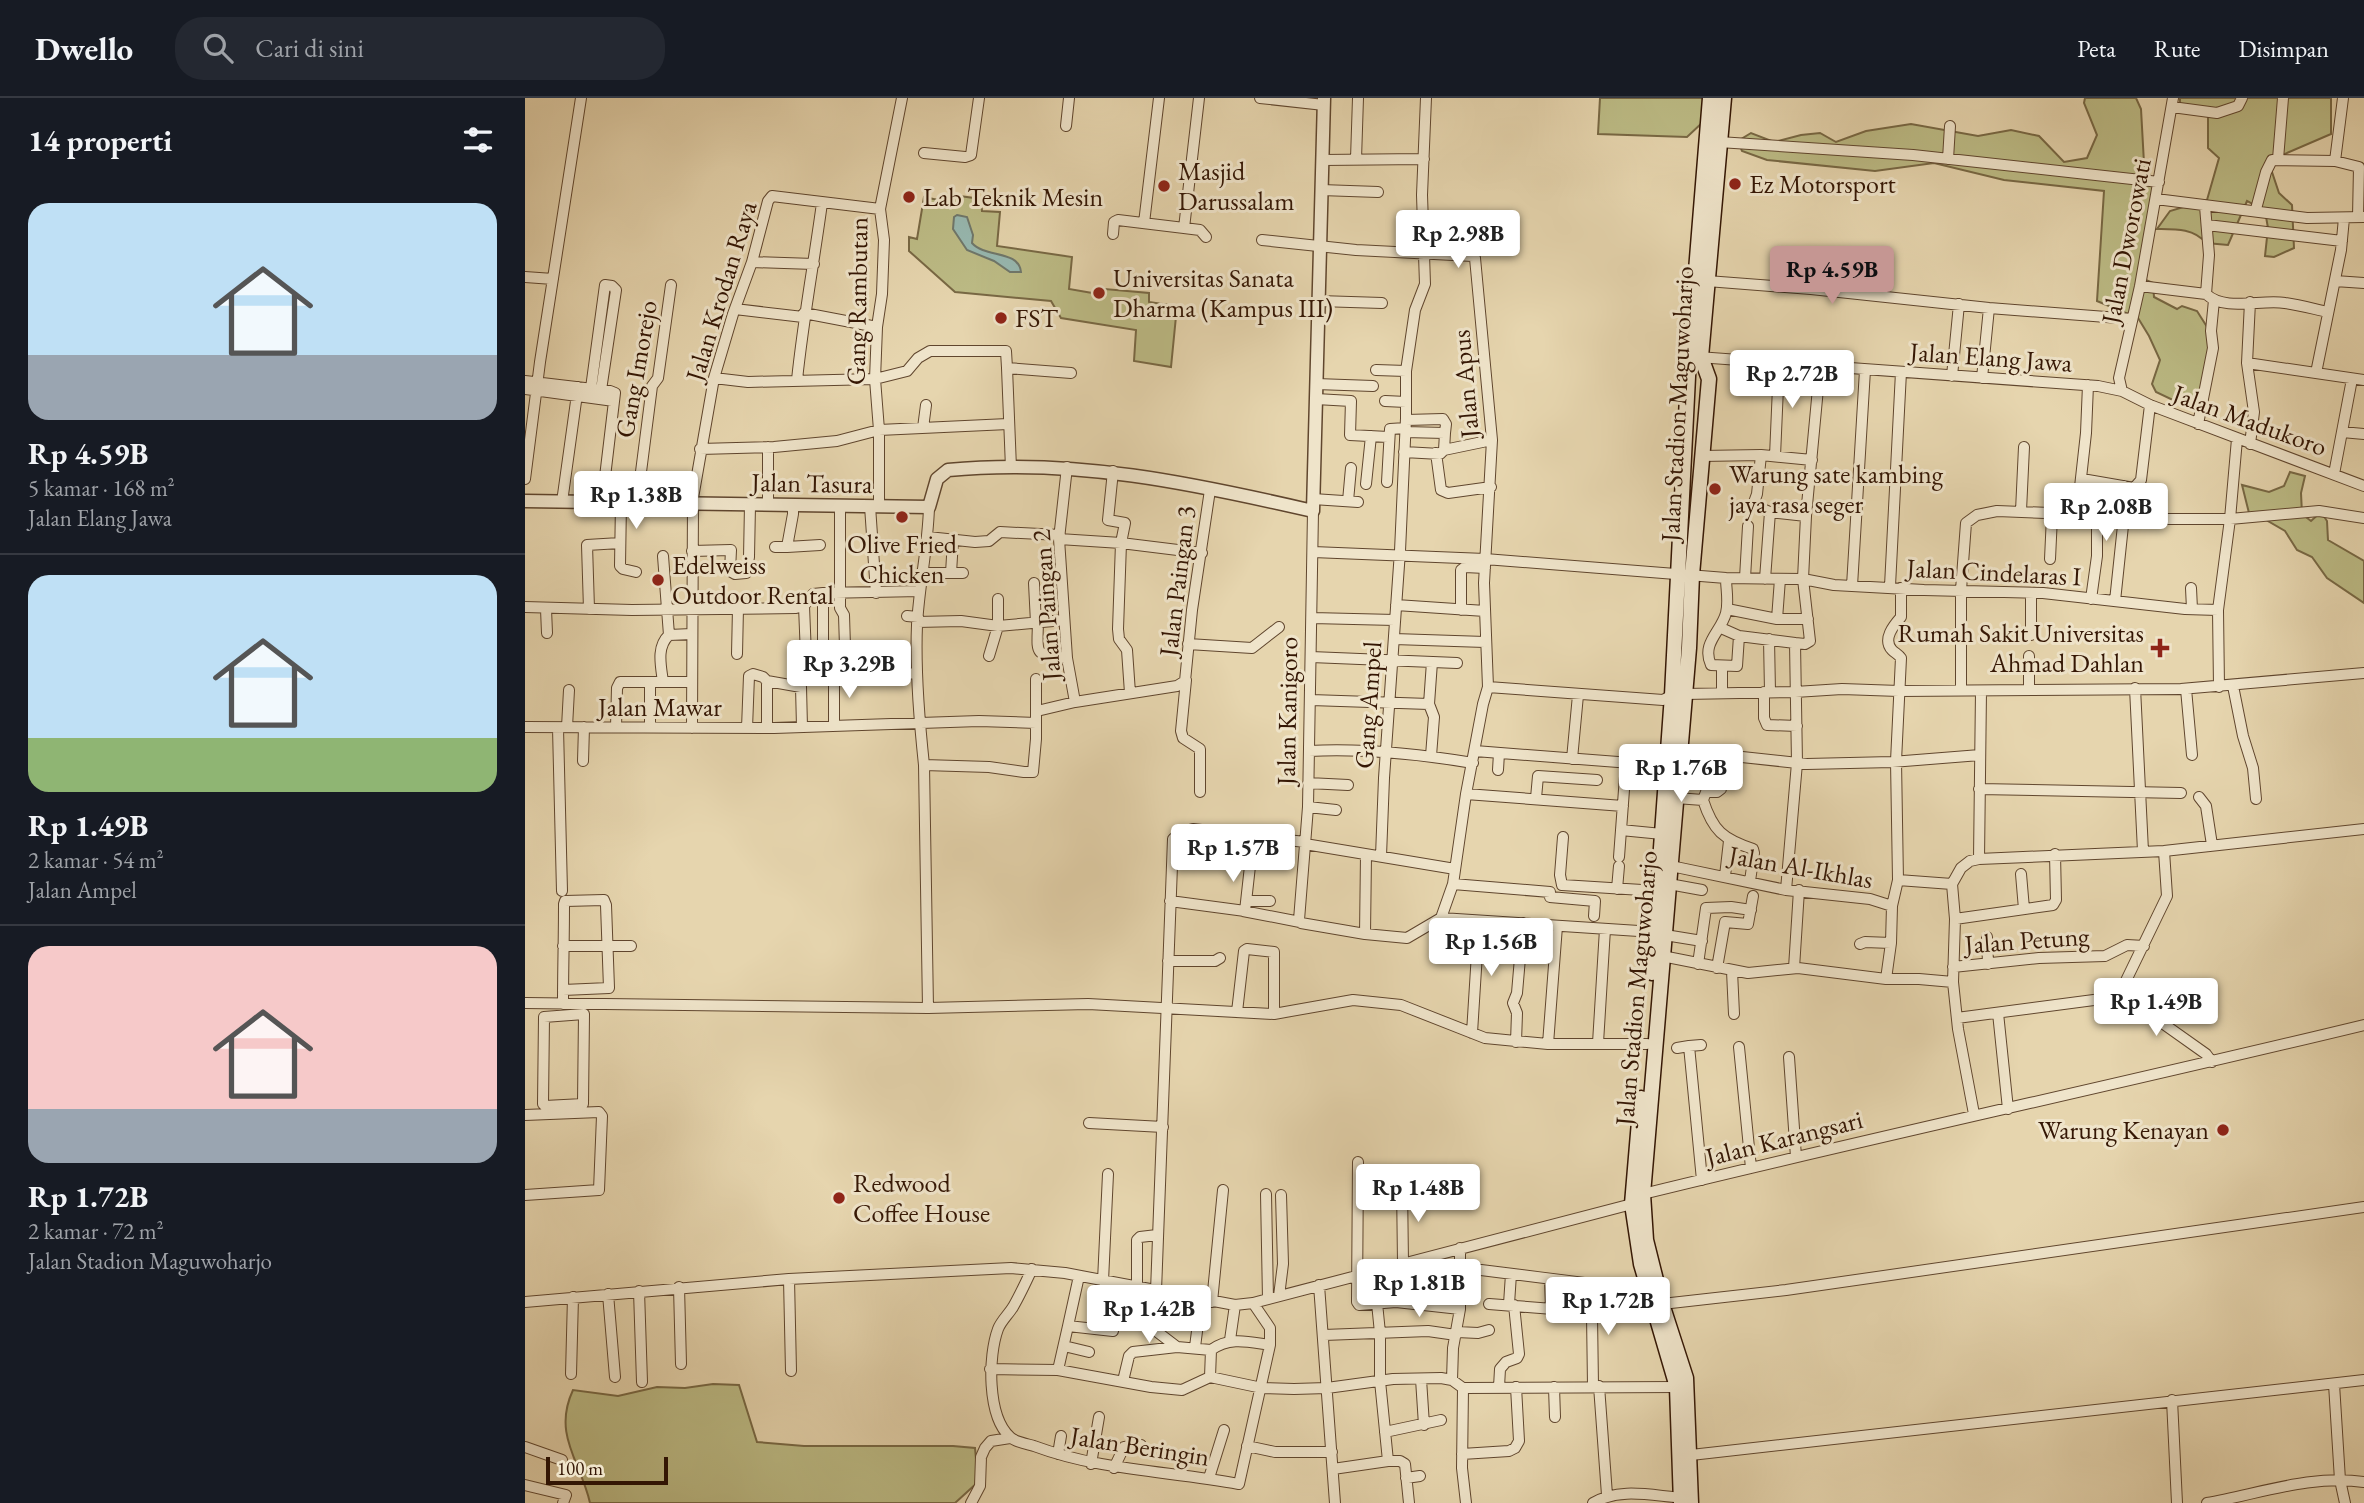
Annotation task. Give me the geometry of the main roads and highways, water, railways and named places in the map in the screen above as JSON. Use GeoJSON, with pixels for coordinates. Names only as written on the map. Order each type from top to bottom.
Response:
{"type":"FeatureCollection","features":[{"type":"Feature","properties":{"kind":"main road","name":"Jalan Stadion Maguwoharjo"},"geometry":{"type":"LineString","coordinates":[[1686,1500],[1691,1455],[1686,1378],[1641,1241],[1632,1204],[1641,1157],[1660,933],[1662,834],[1673,766],[1685,575],[1688,385],[1707,281],[1720,142],[1717,101]]}},
{"type":"Feature","properties":{"kind":"main road","name":"Jalan Stadion Maguwoharjo"},"geometry":{"type":"LineString","coordinates":[[1678,694],[1689,648],[1685,575],[1702,456],[1708,386],[1708,373],[1695,357],[1717,101]]}},
{"type":"Feature","properties":{"kind":"main road"},"geometry":{"type":"LineString","coordinates":[[1688,385],[1708,386]]}},
{"type":"Feature","properties":{"kind":"main road","name":"Jalan Stadion Maguwoharjo"},"geometry":{"type":"LineString","coordinates":[[1663,888],[1671,866],[1676,798],[1673,766]]}},
{"type":"Feature","properties":{"kind":"main road","name":"Jalan Stadion Maguwoharjo"},"geometry":{"type":"LineString","coordinates":[[1658,956],[1647,1044],[1641,1157],[1641,1241],[1648,1291],[1677,1387],[1686,1500]]}},
{"type":"Feature","properties":{"kind":"water"},"geometry":{"type":"Polygon","coordinates":[[[954,217],[967,217],[973,235],[972,243],[985,251],[1014,260],[1021,272],[1010,272],[994,261],[967,250],[953,229],[954,217]]]}},
{"type":"Feature","properties":{"kind":"place","name":"Ez Motorsport"},"geometry":{"type":"Point","coordinates":[1735,184]}},
{"type":"Feature","properties":{"kind":"place","name":"Masjid Darussalam"},"geometry":{"type":"Point","coordinates":[1164,186]}},
{"type":"Feature","properties":{"kind":"place","name":"Lab Teknik Mesin"},"geometry":{"type":"Point","coordinates":[909,197]}},
{"type":"Feature","properties":{"kind":"place","name":"Universitas Sanata Dharma (Kampus III)"},"geometry":{"type":"Point","coordinates":[1099,293]}},
{"type":"Feature","properties":{"kind":"place","name":"FST"},"geometry":{"type":"Point","coordinates":[1001,318]}},
{"type":"Feature","properties":{"kind":"place","name":"Warung sate kambing jaya rasa seger"},"geometry":{"type":"Point","coordinates":[1715,489]}},
{"type":"Feature","properties":{"kind":"place","name":"Olive Fried Chicken"},"geometry":{"type":"Point","coordinates":[902,517]}},
{"type":"Feature","properties":{"kind":"place","name":"Edelweiss Outdoor Rental"},"geometry":{"type":"Point","coordinates":[658,580]}},
{"type":"Feature","properties":{"kind":"place","name":"Rumah Sakit Universitas Ahmad Dahlan"},"geometry":{"type":"Point","coordinates":[2160,648]}},
{"type":"Feature","properties":{"kind":"place","name":"Warung Kenayan"},"geometry":{"type":"Point","coordinates":[2223,1130]}},
{"type":"Feature","properties":{"kind":"place","name":"Redwood Coffee House"},"geometry":{"type":"Point","coordinates":[839,1198]}}]}
